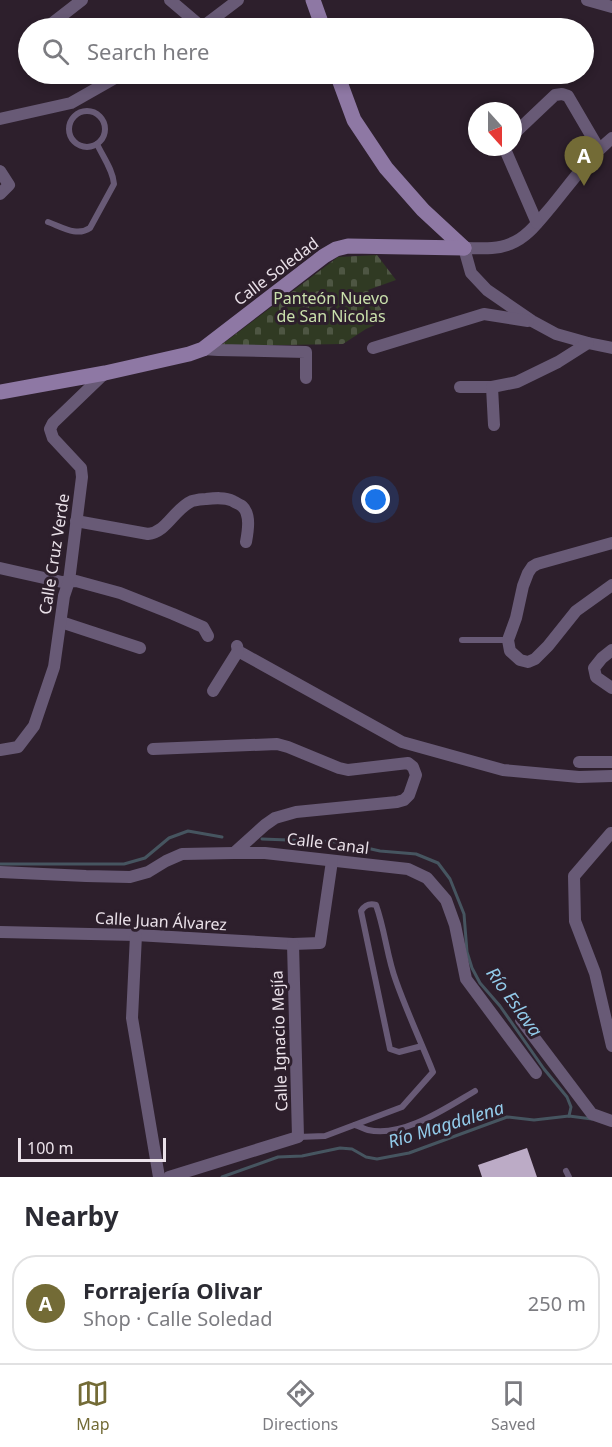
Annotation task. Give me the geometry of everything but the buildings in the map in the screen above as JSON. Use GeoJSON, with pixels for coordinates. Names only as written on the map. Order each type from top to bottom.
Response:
{"type":"FeatureCollection","features":[{"type":"Feature","properties":{"kind":"street"},"geometry":{"type":"LineString","coordinates":[[59,18],[82,0]]}},
{"type":"Feature","properties":{"kind":"street"},"geometry":{"type":"LineString","coordinates":[[170,0],[191,18]]}},
{"type":"Feature","properties":{"kind":"street"},"geometry":{"type":"LineString","coordinates":[[215,18],[238,0]]}},
{"type":"Feature","properties":{"kind":"street"},"geometry":{"type":"LineString","coordinates":[[313,0],[319,18]]}},
{"type":"Feature","properties":{"kind":"street"},"geometry":{"type":"LineString","coordinates":[[587,0],[612,7]]}},
{"type":"Feature","properties":{"kind":"street"},"geometry":{"type":"LineString","coordinates":[[0,119],[71,103],[104,84]]}},
{"type":"Feature","properties":{"kind":"street"},"geometry":{"type":"LineString","coordinates":[[340,84],[354,120],[386,168],[423,210],[464,248],[471,273],[487,290],[532,321],[556,334],[612,348]]}},
{"type":"Feature","properties":{"kind":"street"},"geometry":{"type":"LineString","coordinates":[[522,127],[555,95],[562,94],[568,96],[599,149]]}},
{"type":"Feature","properties":{"kind":"street","name":"Calle Soledad"},"geometry":{"type":"LineString","coordinates":[[0,392],[105,373],[203,349],[336,249],[348,246],[494,248],[510,245],[522,238],[537,223],[599,149],[612,138]]}},
{"type":"Feature","properties":{"kind":"street"},"geometry":{"type":"LineString","coordinates":[[508,156],[537,223]]}},
{"type":"Feature","properties":{"kind":"street"},"geometry":{"type":"LineString","coordinates":[[0,171],[9,185],[0,194]]}},
{"type":"Feature","properties":{"kind":"street"},"geometry":{"type":"LineString","coordinates":[[373,348],[484,314],[532,321]]}},
{"type":"Feature","properties":{"kind":"street"},"geometry":{"type":"LineString","coordinates":[[460,387],[492,387],[517,382],[558,362],[588,343]]}},
{"type":"Feature","properties":{"kind":"street"},"geometry":{"type":"LineString","coordinates":[[203,349],[306,352],[306,378]]}},
{"type":"Feature","properties":{"kind":"street","name":"Calle Cruz Verde"},"geometry":{"type":"LineString","coordinates":[[0,750],[18,747],[34,726],[54,667],[64,596],[69,581],[82,477],[81,468],[53,438],[50,429],[53,423],[105,373]]}},
{"type":"Feature","properties":{"kind":"street"},"geometry":{"type":"LineString","coordinates":[[492,387],[494,424]]}},
{"type":"Feature","properties":{"kind":"street"},"geometry":{"type":"LineString","coordinates":[[76,521],[153,534],[159,531],[181,508],[193,501],[227,498],[242,505],[247,514],[246,542]]}},
{"type":"Feature","properties":{"kind":"street"},"geometry":{"type":"LineString","coordinates":[[612,543],[532,567],[523,586],[516,618],[508,639],[510,651],[520,660],[528,662],[535,659],[576,611],[612,585]]}},
{"type":"Feature","properties":{"kind":"street"},"geometry":{"type":"LineString","coordinates":[[0,568],[62,582],[76,580],[130,597],[202,627],[208,636]]}},
{"type":"Feature","properties":{"kind":"street"},"geometry":{"type":"LineString","coordinates":[[61,622],[140,648]]}},
{"type":"Feature","properties":{"kind":"street"},"geometry":{"type":"LineString","coordinates":[[213,691],[237,649],[402,742],[503,770],[579,777],[612,776]]}},
{"type":"Feature","properties":{"kind":"street"},"geometry":{"type":"LineString","coordinates":[[612,650],[594,668],[596,677],[612,688]]}},
{"type":"Feature","properties":{"kind":"street"},"geometry":{"type":"LineString","coordinates":[[153,749],[276,744],[348,770],[408,763],[414,767],[416,775],[409,795],[404,800],[296,812],[275,818],[234,853]]}},
{"type":"Feature","properties":{"kind":"street"},"geometry":{"type":"LineString","coordinates":[[579,762],[612,762]]}},
{"type":"Feature","properties":{"kind":"street"},"geometry":{"type":"LineString","coordinates":[[612,833],[574,876],[574,921],[595,973],[612,1046]]}},
{"type":"Feature","properties":{"kind":"street","name":"Calle Canal"},"geometry":{"type":"LineString","coordinates":[[0,872],[130,877],[148,872],[182,854],[234,853],[265,853],[408,869],[427,878],[446,900],[455,925],[466,979],[536,1073]]}},
{"type":"Feature","properties":{"kind":"street","name":"Calle Juan Álvarez"},"geometry":{"type":"LineString","coordinates":[[0,932],[136,935],[292,944],[320,943],[333,861]]}},
{"type":"Feature","properties":{"kind":"street"},"geometry":{"type":"LineString","coordinates":[[136,935],[132,1018],[159,1177]]}},
{"type":"Feature","properties":{"kind":"street","name":"Calle Ignacio Mejía"},"geometry":{"type":"LineString","coordinates":[[292,944],[298,1137]]}},
{"type":"Feature","properties":{"kind":"street"},"geometry":{"type":"LineString","coordinates":[[521,1020],[592,1114],[612,1121]]}},
{"type":"Feature","properties":{"kind":"street"},"geometry":{"type":"LineString","coordinates":[[169,1177],[298,1137]]}},
{"type":"Feature","properties":{"kind":"lane"},"geometry":{"type":"LineString","coordinates":[[71,103],[76,115]]}},
{"type":"Feature","properties":{"kind":"lane"},"geometry":{"type":"LineString","coordinates":[[82,112],[94,113],[103,122],[104,134],[97,144],[85,147],[74,142],[69,131],[72,119],[76,115],[82,112]]}},
{"type":"Feature","properties":{"kind":"lane"},"geometry":{"type":"LineString","coordinates":[[48,222],[77,233],[90,228],[114,184],[97,144]]}},
{"type":"Feature","properties":{"kind":"lane"},"geometry":{"type":"LineString","coordinates":[[462,640],[508,639]]}},
{"type":"Feature","properties":{"kind":"lane"},"geometry":{"type":"LineString","coordinates":[[298,1137],[325,1136],[402,1107],[433,1072],[396,980],[376,905],[364,906],[361,911],[390,1049],[399,1052],[422,1046]]}},
{"type":"Feature","properties":{"kind":"lane"},"geometry":{"type":"LineString","coordinates":[[355,1125],[370,1131],[393,1130],[408,1126],[424,1120],[475,1091]]}},
{"type":"Feature","properties":{"kind":"green space","name":"Panteón Nuevo de San Nicolas"},"geometry":{"type":"Polygon","coordinates":[[[377,255],[396,280],[368,290],[388,319],[366,329],[343,344],[220,346],[338,257],[377,255]]]}},
{"type":"Feature","properties":{"kind":"waterway","name":"Río Eslava"},"geometry":{"type":"LineString","coordinates":[[0,864],[124,864],[145,858],[169,838],[188,831],[222,837]]}},
{"type":"Feature","properties":{"kind":"waterway","name":"Río Eslava"},"geometry":{"type":"LineString","coordinates":[[262,839],[340,842],[380,851],[416,854],[438,863],[450,879],[464,914],[467,952],[472,968],[480,983],[500,1006],[544,1069],[567,1097],[571,1107],[569,1116]]}},
{"type":"Feature","properties":{"kind":"waterway","name":"Río Magdalena"},"geometry":{"type":"LineString","coordinates":[[222,1177],[278,1157],[302,1156],[340,1148],[352,1149],[366,1157],[377,1159],[409,1153],[507,1117],[534,1120],[569,1116],[592,1119]]}},
{"type":"Feature","properties":{"kind":"place","name":"Forrajería Olivar"},"geometry":{"type":"Point","coordinates":[584,186]}}]}
